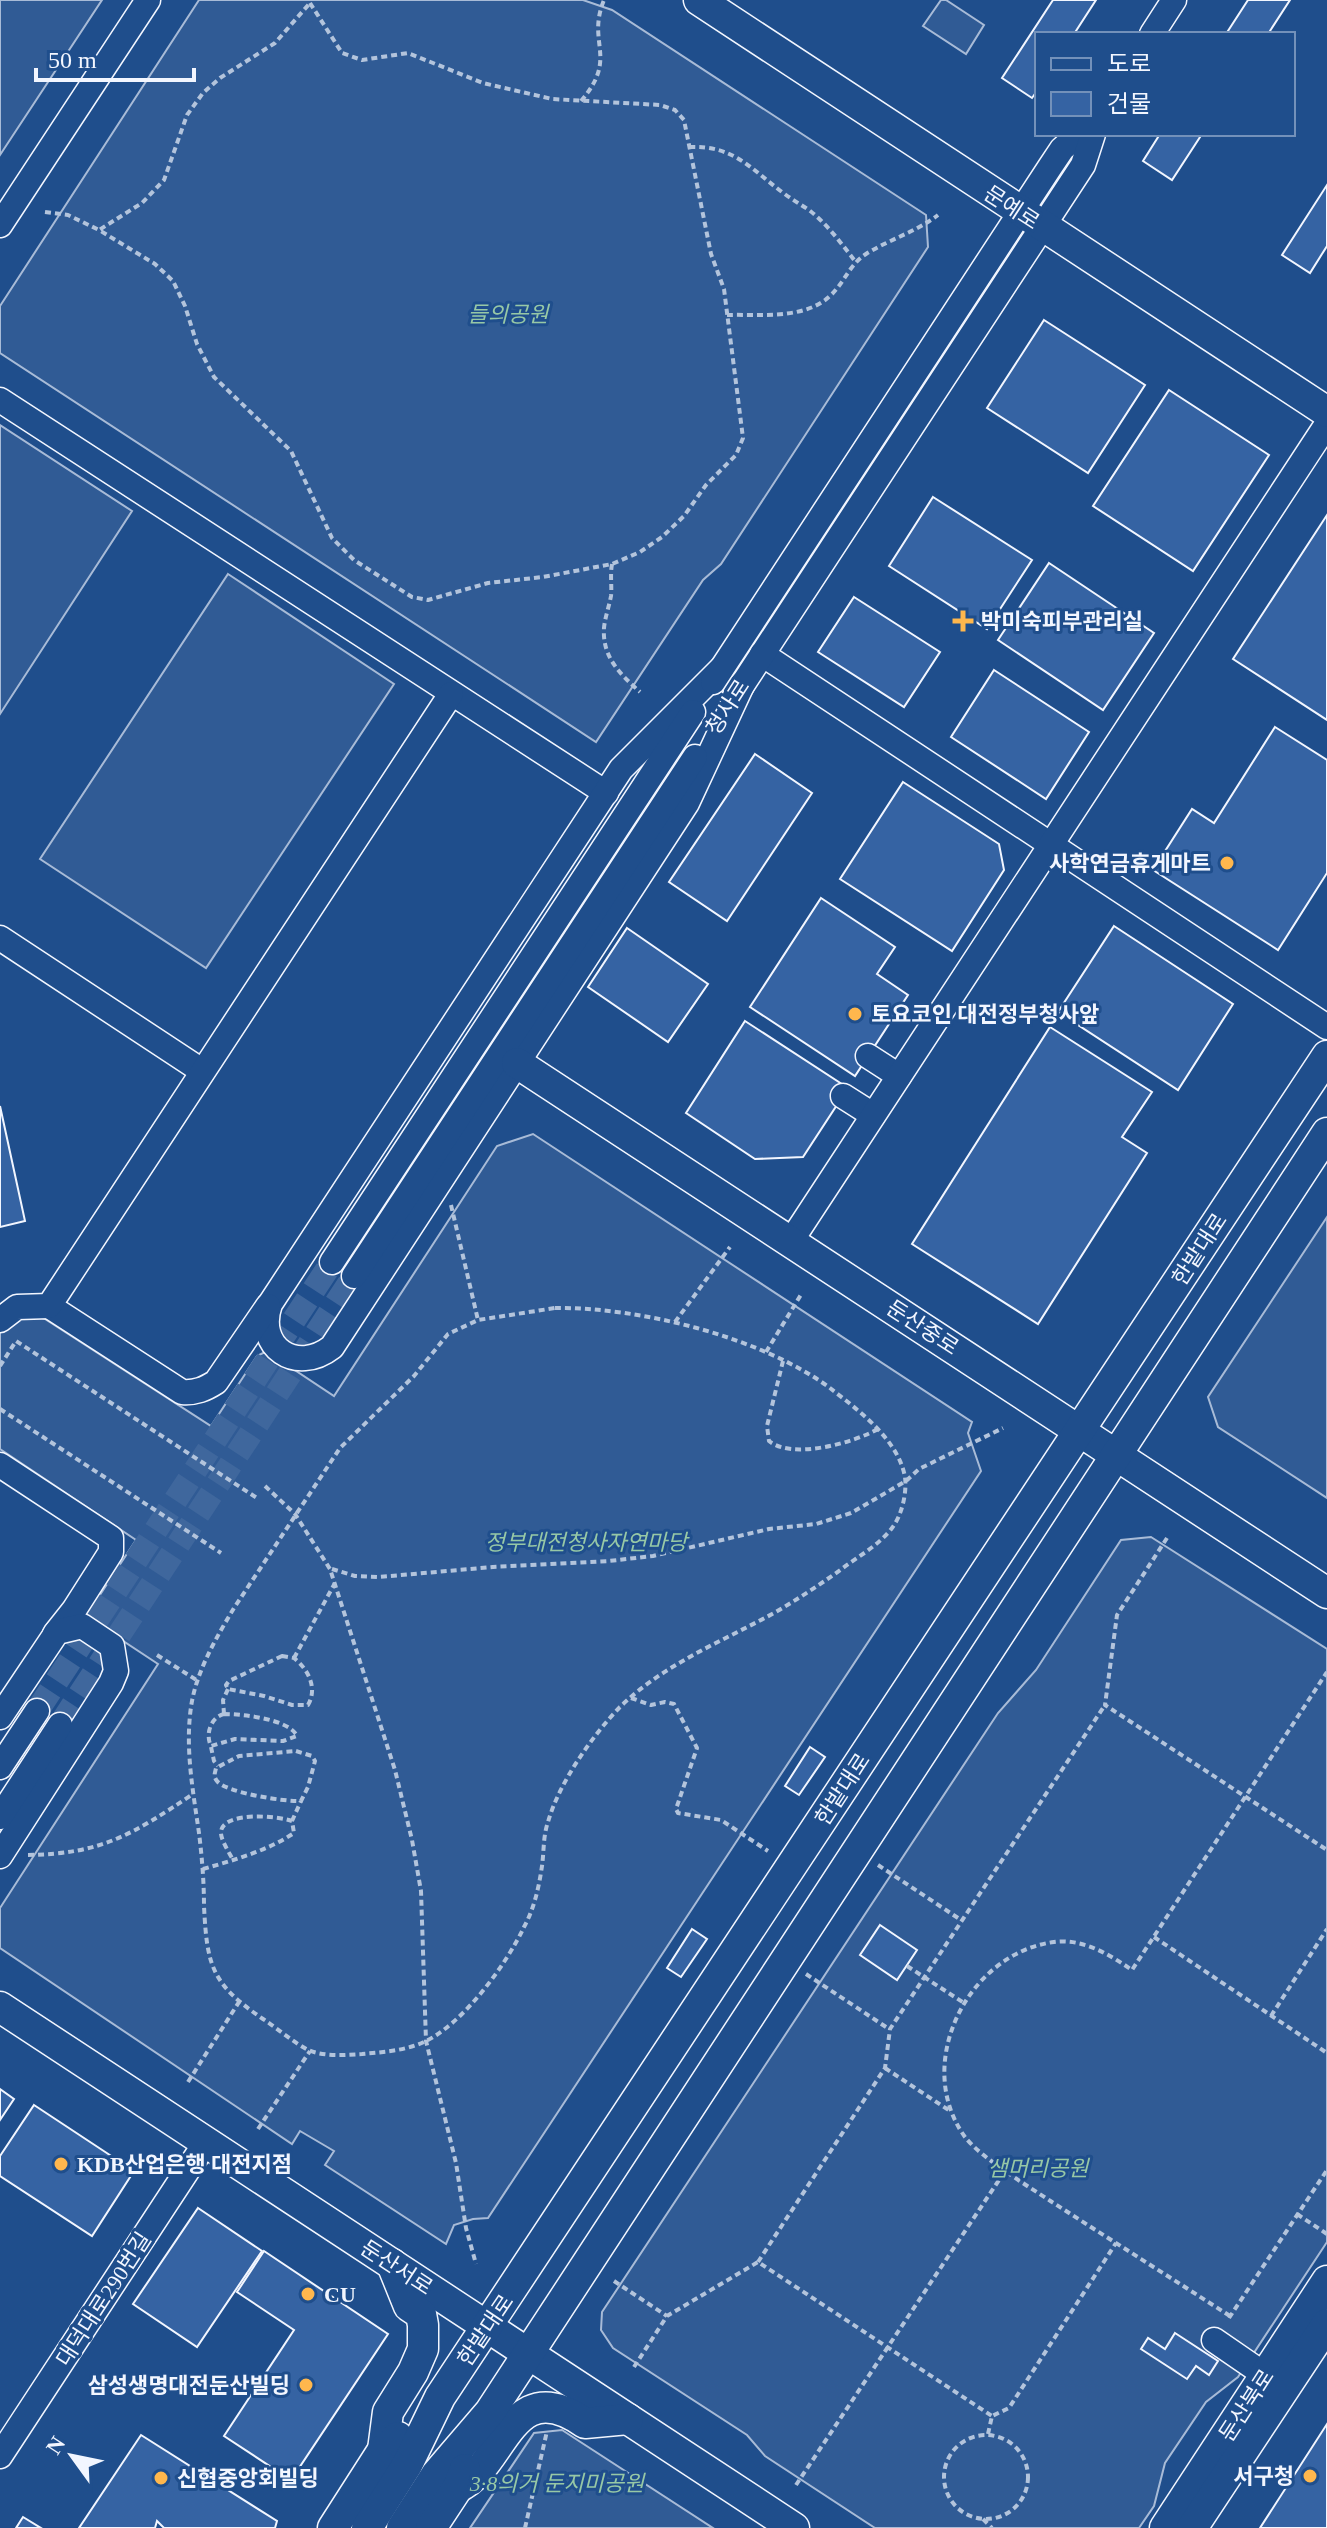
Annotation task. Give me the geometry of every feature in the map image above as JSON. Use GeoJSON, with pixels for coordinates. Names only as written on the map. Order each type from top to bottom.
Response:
{"type":"FeatureCollection","features":[{"type":"Feature","properties":{"kind":"main road","name":"문예로"},"geometry":{"type":"LineString","coordinates":[[699,0],[1327,412]]}},
{"type":"Feature","properties":{"kind":"main road","name":"한밭대로"},"geometry":{"type":"LineString","coordinates":[[367,2528],[407,2465],[440,2397],[1327,1056]]}},
{"type":"Feature","properties":{"kind":"main road","name":"둔산중로"},"geometry":{"type":"LineString","coordinates":[[517,1063],[1327,1593]]}},
{"type":"Feature","properties":{"kind":"main road","name":"한밭대로"},"geometry":{"type":"LineString","coordinates":[[402,2528],[436,2475],[490,2412],[529,2354],[1327,1133]]}},
{"type":"Feature","properties":{"kind":"main road","name":"둔산서로"},"geometry":{"type":"LineString","coordinates":[[0,2007],[794,2528]]}},
{"type":"Feature","properties":{"kind":"main road"},"geometry":{"type":"LineString","coordinates":[[383,2450],[388,2412],[413,2372],[423,2349],[421,2314],[409,2306],[392,2264]]}},
{"type":"Feature","properties":{"kind":"main road","name":"둔산북로"},"geometry":{"type":"LineString","coordinates":[[1192,2528],[1322,2321],[1327,2281]]}},
{"type":"Feature","properties":{"kind":"main road","name":"둔산북로"},"geometry":{"type":"LineString","coordinates":[[1165,2528],[1265,2375],[1322,2321]]}},
{"type":"Feature","properties":{"kind":"main road"},"geometry":{"type":"LineString","coordinates":[[333,2528],[383,2450],[440,2397]]}},
{"type":"Feature","properties":{"kind":"main road"},"geometry":{"type":"LineString","coordinates":[[458,2487],[471,2481],[501,2437],[528,2412],[558,2409],[572,2413],[585,2423],[628,2419]]}},
{"type":"Feature","properties":{"kind":"main road"},"geometry":{"type":"LineString","coordinates":[[431,2528],[458,2487],[490,2412]]}},
{"type":"Feature","properties":{"kind":"street"},"geometry":{"type":"LineString","coordinates":[[0,225],[148,0]]}},
{"type":"Feature","properties":{"kind":"street"},"geometry":{"type":"LineString","coordinates":[[1153,32],[1174,0]]}},
{"type":"Feature","properties":{"kind":"street","name":"청사로"},"geometry":{"type":"LineString","coordinates":[[354,1276],[762,654],[1032,219],[1062,149],[1077,136]]}},
{"type":"Feature","properties":{"kind":"street","name":"청사로"},"geometry":{"type":"LineString","coordinates":[[332,1262],[721,669],[1032,219],[1083,165],[1092,136]]}},
{"type":"Feature","properties":{"kind":"street"},"geometry":{"type":"LineString","coordinates":[[0,400],[606,793]]}},
{"type":"Feature","properties":{"kind":"street"},"geometry":{"type":"LineString","coordinates":[[791,1241],[1327,424]]}},
{"type":"Feature","properties":{"kind":"street"},"geometry":{"type":"LineString","coordinates":[[762,654],[1327,1027]]}},
{"type":"Feature","properties":{"kind":"street"},"geometry":{"type":"LineString","coordinates":[[0,1320],[17,1307],[49,1306],[182,1392],[192,1393],[216,1382],[621,769],[721,669]]}},
{"type":"Feature","properties":{"kind":"street"},"geometry":{"type":"LineString","coordinates":[[270,1304],[266,1328],[277,1349],[287,1356],[311,1359],[332,1347],[687,803],[743,683]]}},
{"type":"Feature","properties":{"kind":"street"},"geometry":{"type":"LineString","coordinates":[[49,1306],[451,694]]}},
{"type":"Feature","properties":{"kind":"street"},"geometry":{"type":"LineString","coordinates":[[0,938],[202,1071]]}},
{"type":"Feature","properties":{"kind":"street"},"geometry":{"type":"LineString","coordinates":[[868,1056],[899,1076]]}},
{"type":"Feature","properties":{"kind":"street"},"geometry":{"type":"LineString","coordinates":[[843,1096],[873,1115]]}},
{"type":"Feature","properties":{"kind":"street"},"geometry":{"type":"LineString","coordinates":[[0,1465],[111,1538],[111,1552],[0,1717]]}},
{"type":"Feature","properties":{"kind":"street"},"geometry":{"type":"LineString","coordinates":[[0,1856],[116,1671],[112,1646],[82,1626],[57,1632],[49,1641]]}},
{"type":"Feature","properties":{"kind":"street"},"geometry":{"type":"LineString","coordinates":[[0,1767],[37,1711]]}},
{"type":"Feature","properties":{"kind":"street"},"geometry":{"type":"LineString","coordinates":[[0,1817],[60,1725]]}},
{"type":"Feature","properties":{"kind":"street","name":"대덕대로290번길"},"geometry":{"type":"LineString","coordinates":[[0,2456],[206,2142]]}},
{"type":"Feature","properties":{"kind":"street"},"geometry":{"type":"LineString","coordinates":[[1214,2340],[1265,2375]]}},
{"type":"Feature","properties":{"kind":"path"},"geometry":{"type":"LineString","coordinates":[[581,101],[601,70],[597,27],[604,0]]}},
{"type":"Feature","properties":{"kind":"path"},"geometry":{"type":"LineString","coordinates":[[45,212],[68,215],[99,230],[155,264],[173,281],[197,344],[214,377],[291,451],[332,538],[354,560],[412,597],[428,600],[488,583],[612,564],[640,552],[684,516],[706,485],[736,455],[743,438],[724,289],[711,254],[684,120],[675,110],[646,104],[552,99],[483,83],[408,53],[362,60],[342,53],[309,1],[275,43],[220,78],[203,93],[187,115],[164,180],[142,203],[99,230]]}},
{"type":"Feature","properties":{"kind":"path"},"geometry":{"type":"LineString","coordinates":[[689,147],[702,146],[725,151],[744,160],[810,211],[833,232],[855,261]]}},
{"type":"Feature","properties":{"kind":"path"},"geometry":{"type":"LineString","coordinates":[[727,315],[796,312],[817,305],[830,296],[855,261],[938,215]]}},
{"type":"Feature","properties":{"kind":"path"},"geometry":{"type":"LineString","coordinates":[[612,564],[611,593],[604,628],[606,647],[618,673],[640,692]]}},
{"type":"Feature","properties":{"kind":"path"},"geometry":{"type":"LineString","coordinates":[[451,1203],[478,1320]]}},
{"type":"Feature","properties":{"kind":"path"},"geometry":{"type":"LineString","coordinates":[[675,1322],[730,1247]]}},
{"type":"Feature","properties":{"kind":"path"},"geometry":{"type":"LineString","coordinates":[[766,1352],[802,1293]]}},
{"type":"Feature","properties":{"kind":"path"},"geometry":{"type":"LineString","coordinates":[[555,1308],[595,1308],[675,1322],[766,1352],[818,1380],[878,1429],[902,1468],[906,1481],[895,1526],[818,1586],[777,1611],[696,1652],[643,1687],[602,1728],[555,1801],[546,1825],[542,1869],[526,1924],[512,1949],[477,1996],[442,2032],[407,2048],[384,2052],[333,2055],[310,2051],[239,2002],[223,1987],[208,1954],[203,1869],[188,1747],[191,1703],[218,1634],[340,1448],[414,1376],[448,1334],[478,1320],[555,1308]]}},
{"type":"Feature","properties":{"kind":"path"},"geometry":{"type":"LineString","coordinates":[[0,1366],[16,1341],[257,1498]]}},
{"type":"Feature","properties":{"kind":"path"},"geometry":{"type":"LineString","coordinates":[[783,1361],[767,1426],[769,1441],[777,1448],[822,1447],[866,1436],[878,1429]]}},
{"type":"Feature","properties":{"kind":"path"},"geometry":{"type":"LineString","coordinates":[[0,1409],[221,1553]]}},
{"type":"Feature","properties":{"kind":"path"},"geometry":{"type":"LineString","coordinates":[[330,1569],[355,1576],[379,1577],[653,1556],[769,1529],[816,1524],[851,1513],[906,1481],[919,1469],[1003,1428]]}},
{"type":"Feature","properties":{"kind":"path"},"geometry":{"type":"LineString","coordinates":[[265,1486],[295,1514],[330,1569],[398,1782],[421,1891],[426,2041],[456,2163],[466,2228],[476,2264]]}},
{"type":"Feature","properties":{"kind":"path"},"geometry":{"type":"LineString","coordinates":[[634,2367],[667,2316],[758,2262],[885,2068],[890,2029],[1105,1705],[1117,1615],[1167,1538]]}},
{"type":"Feature","properties":{"kind":"path"},"geometry":{"type":"LineString","coordinates":[[493,1567],[501,1573]]}},
{"type":"Feature","properties":{"kind":"path"},"geometry":{"type":"LineString","coordinates":[[294,1658],[335,1583]]}},
{"type":"Feature","properties":{"kind":"path"},"geometry":{"type":"LineString","coordinates":[[157,1655],[198,1681]]}},
{"type":"Feature","properties":{"kind":"path"},"geometry":{"type":"LineString","coordinates":[[224,1714],[223,1700],[229,1681],[275,1658],[294,1658],[309,1673],[312,1691],[308,1705],[292,1705],[228,1689]]}},
{"type":"Feature","properties":{"kind":"path"},"geometry":{"type":"LineString","coordinates":[[1230,2316],[1005,2171],[966,2138],[951,2111],[943,2082],[946,2056],[956,2015],[980,1979],[1015,1954],[1056,1941],[1100,1948],[1132,1970],[1327,1672]]}},
{"type":"Feature","properties":{"kind":"path"},"geometry":{"type":"LineString","coordinates":[[631,1698],[651,1705],[674,1704],[697,1748],[676,1809],[678,1813],[721,1820],[768,1851]]}},
{"type":"Feature","properties":{"kind":"path"},"geometry":{"type":"LineString","coordinates":[[1105,1705],[1327,1850]]}},
{"type":"Feature","properties":{"kind":"path"},"geometry":{"type":"LineString","coordinates":[[211,1746],[235,1739],[283,1741],[297,1736],[294,1729],[285,1725],[243,1714],[218,1716],[212,1723],[208,1740],[218,1766]]}},
{"type":"Feature","properties":{"kind":"path"},"geometry":{"type":"LineString","coordinates":[[203,1869],[233,1860],[294,1833],[292,1821],[308,1787],[315,1761],[306,1753],[281,1751],[239,1756],[218,1766],[215,1776],[224,1786],[281,1800],[301,1801]]}},
{"type":"Feature","properties":{"kind":"path"},"geometry":{"type":"LineString","coordinates":[[398,1782],[405,1782]]}},
{"type":"Feature","properties":{"kind":"path"},"geometry":{"type":"LineString","coordinates":[[28,1855],[51,1855],[106,1845],[140,1829],[193,1794]]}},
{"type":"Feature","properties":{"kind":"path"},"geometry":{"type":"LineString","coordinates":[[233,1860],[221,1835],[222,1827],[227,1823],[263,1816],[292,1821]]}},
{"type":"Feature","properties":{"kind":"path"},"geometry":{"type":"LineString","coordinates":[[876,1864],[961,1920]]}},
{"type":"Feature","properties":{"kind":"path"},"geometry":{"type":"LineString","coordinates":[[1271,2016],[1327,1929]]}},
{"type":"Feature","properties":{"kind":"path"},"geometry":{"type":"LineString","coordinates":[[1154,1937],[1327,2053]]}},
{"type":"Feature","properties":{"kind":"path"},"geometry":{"type":"LineString","coordinates":[[907,1966],[964,2003]]}},
{"type":"Feature","properties":{"kind":"path"},"geometry":{"type":"LineString","coordinates":[[804,1973],[890,2029]]}},
{"type":"Feature","properties":{"kind":"path"},"geometry":{"type":"LineString","coordinates":[[188,2082],[239,2002]]}},
{"type":"Feature","properties":{"kind":"path"},"geometry":{"type":"LineString","coordinates":[[258,2129],[310,2051]]}},
{"type":"Feature","properties":{"kind":"path"},"geometry":{"type":"LineString","coordinates":[[885,2068],[951,2111]]}},
{"type":"Feature","properties":{"kind":"path"},"geometry":{"type":"LineString","coordinates":[[1214,2340],[1327,2170]]}},
{"type":"Feature","properties":{"kind":"path"},"geometry":{"type":"LineString","coordinates":[[796,2485],[1005,2171]]}},
{"type":"Feature","properties":{"kind":"path"},"geometry":{"type":"LineString","coordinates":[[1297,2214],[1327,2234]]}},
{"type":"Feature","properties":{"kind":"path"},"geometry":{"type":"LineString","coordinates":[[992,2416],[1009,2408],[1116,2243]]}},
{"type":"Feature","properties":{"kind":"path"},"geometry":{"type":"LineString","coordinates":[[758,2262],[992,2416]]}},
{"type":"Feature","properties":{"kind":"path"},"geometry":{"type":"LineString","coordinates":[[614,2281],[667,2316]]}},
{"type":"Feature","properties":{"kind":"path"},"geometry":{"type":"LineString","coordinates":[[987,2435],[992,2416]]}},
{"type":"Feature","properties":{"kind":"path"},"geometry":{"type":"LineString","coordinates":[[525,2528],[548,2425]]}},
{"type":"Feature","properties":{"kind":"path"},"geometry":{"type":"LineString","coordinates":[[983,2519],[1009,2512],[1019,2503],[1028,2479],[1021,2453],[1000,2437],[987,2435],[962,2443],[952,2453],[944,2478],[953,2503],[964,2513],[983,2519],[992,2528]]}},
{"type":"Feature","properties":{"kind":"shaded area"},"geometry":{"type":"Polygon","coordinates":[[[0,0],[102,0],[0,155],[0,0]]]}},
{"type":"Feature","properties":{"kind":"shaded area","name":"들의공원"},"geometry":{"type":"Polygon","coordinates":[[[199,0],[583,0],[612,10],[926,215],[928,247],[721,564],[703,580],[596,742],[0,353],[0,306],[199,0]]]}},
{"type":"Feature","properties":{"kind":"shaded area"},"geometry":{"type":"Polygon","coordinates":[[[941,0],[946,0],[984,25],[966,54],[923,26],[941,0]]]}},
{"type":"Feature","properties":{"kind":"shaded area"},"geometry":{"type":"Polygon","coordinates":[[[0,425],[132,511],[0,714],[0,425]]]}},
{"type":"Feature","properties":{"kind":"shaded area"},"geometry":{"type":"Polygon","coordinates":[[[228,574],[394,684],[206,968],[40,859],[228,574]]]}},
{"type":"Feature","properties":{"kind":"shaded area","name":"정부대전청사자연마당"},"geometry":{"type":"Polygon","coordinates":[[[533,1134],[972,1422],[968,1433],[981,1471],[488,2218],[454,2225],[446,2244],[325,2165],[334,2151],[300,2131],[292,2144],[0,1948],[0,1908],[158,1664],[93,1621],[91,1615],[92,1607],[136,1540],[0,1449],[0,1328],[10,1320],[31,1315],[45,1319],[211,1426],[257,1356],[263,1353],[269,1353],[334,1396],[497,1146],[533,1134]]]}},
{"type":"Feature","properties":{"kind":"shaded area"},"geometry":{"type":"Polygon","coordinates":[[[1327,1217],[1327,1498],[1218,1427],[1208,1397],[1327,1217]]]}},
{"type":"Feature","properties":{"kind":"shaded area","name":"샘머리공원"},"geometry":{"type":"Polygon","coordinates":[[[1151,1537],[1327,1649],[1327,2242],[1238,2377],[1206,2402],[1165,2463],[1154,2506],[1139,2528],[875,2528],[765,2456],[747,2435],[613,2348],[601,2330],[602,2312],[998,1713],[1036,1670],[1121,1540],[1151,1537]]]}},
{"type":"Feature","properties":{"kind":"shaded area","name":"3·8의거 둔지미공원"},"geometry":{"type":"Polygon","coordinates":[[[562,2430],[713,2528],[470,2528],[534,2433],[562,2430]]]}},
{"type":"Feature","properties":{"kind":"building"},"geometry":{"type":"Polygon","coordinates":[[[1053,0],[1096,0],[1075,32],[1035,32],[1035,94],[1032,98],[1002,78],[1053,0]]]}},
{"type":"Feature","properties":{"kind":"building"},"geometry":{"type":"Polygon","coordinates":[[[1248,0],[1290,0],[1269,32],[1227,32],[1248,0]]]}},
{"type":"Feature","properties":{"kind":"building"},"geometry":{"type":"Polygon","coordinates":[[[1159,136],[1201,136],[1172,180],[1143,161],[1159,136]]]}},
{"type":"Feature","properties":{"kind":"building"},"geometry":{"type":"Polygon","coordinates":[[[1327,185],[1327,246],[1310,273],[1282,255],[1327,185]]]}},
{"type":"Feature","properties":{"kind":"building"},"geometry":{"type":"Polygon","coordinates":[[[1044,320],[1145,385],[1088,473],[987,408],[1044,320]]]}},
{"type":"Feature","properties":{"kind":"building"},"geometry":{"type":"Polygon","coordinates":[[[1169,390],[1269,455],[1193,571],[1093,506],[1169,390]]]}},
{"type":"Feature","properties":{"kind":"building"},"geometry":{"type":"Polygon","coordinates":[[[933,497],[1032,560],[987,629],[889,566],[933,497]]]}},
{"type":"Feature","properties":{"kind":"building"},"geometry":{"type":"Polygon","coordinates":[[[1327,515],[1327,720],[1233,659],[1327,515]]]}},
{"type":"Feature","properties":{"kind":"building"},"geometry":{"type":"Polygon","coordinates":[[[1049,563],[1154,633],[1103,710],[998,640],[1049,563]]]}},
{"type":"Feature","properties":{"kind":"building"},"geometry":{"type":"Polygon","coordinates":[[[854,597],[940,652],[904,707],[818,652],[854,597]]]}},
{"type":"Feature","properties":{"kind":"building"},"geometry":{"type":"Polygon","coordinates":[[[994,670],[1089,732],[1046,799],[951,737],[994,670]]]}},
{"type":"Feature","properties":{"kind":"building"},"geometry":{"type":"Polygon","coordinates":[[[1275,727],[1327,760],[1327,873],[1278,950],[1153,870],[1192,809],[1214,823],[1275,727]]]}},
{"type":"Feature","properties":{"kind":"building"},"geometry":{"type":"Polygon","coordinates":[[[755,754],[812,793],[727,921],[669,882],[755,754]]]}},
{"type":"Feature","properties":{"kind":"building"},"geometry":{"type":"Polygon","coordinates":[[[903,782],[999,844],[1004,870],[952,951],[840,879],[903,782]]]}},
{"type":"Feature","properties":{"kind":"building"},"geometry":{"type":"Polygon","coordinates":[[[821,898],[895,947],[877,974],[908,995],[855,1076],[750,1007],[821,898]]]}},
{"type":"Feature","properties":{"kind":"building"},"geometry":{"type":"Polygon","coordinates":[[[1114,926],[1233,1004],[1178,1090],[1058,1012],[1114,926]]]}},
{"type":"Feature","properties":{"kind":"building"},"geometry":{"type":"Polygon","coordinates":[[[627,928],[708,984],[668,1042],[588,987],[627,928]]]}},
{"type":"Feature","properties":{"kind":"building"},"geometry":{"type":"Polygon","coordinates":[[[745,1021],[848,1088],[803,1157],[755,1159],[686,1113],[745,1021]]]}},
{"type":"Feature","properties":{"kind":"building"},"geometry":{"type":"Polygon","coordinates":[[[1050,1027],[1152,1092],[1122,1137],[1147,1153],[1038,1324],[912,1244],[1050,1027]]]}},
{"type":"Feature","properties":{"kind":"building"},"geometry":{"type":"Polygon","coordinates":[[[0,1106],[25,1221],[0,1227],[0,1106]]]}},
{"type":"Feature","properties":{"kind":"building"},"geometry":{"type":"Polygon","coordinates":[[[810,1747],[825,1757],[799,1795],[785,1786],[810,1747]]]}},
{"type":"Feature","properties":{"kind":"building"},"geometry":{"type":"Polygon","coordinates":[[[880,1925],[917,1950],[897,1980],[860,1955],[880,1925]]]}},
{"type":"Feature","properties":{"kind":"building"},"geometry":{"type":"Polygon","coordinates":[[[692,1929],[707,1939],[681,1977],[667,1968],[692,1929]]]}},
{"type":"Feature","properties":{"kind":"building"},"geometry":{"type":"Polygon","coordinates":[[[0,2089],[14,2099],[0,2120],[0,2089]]]}},
{"type":"Feature","properties":{"kind":"building","name":"KDB산업은행 대전지점"},"geometry":{"type":"Polygon","coordinates":[[[34,2105],[134,2171],[92,2236],[0,2176],[0,2156],[34,2105]]]}},
{"type":"Feature","properties":{"kind":"building"},"geometry":{"type":"Polygon","coordinates":[[[198,2208],[262,2251],[197,2347],[133,2304],[198,2208]]]}},
{"type":"Feature","properties":{"kind":"building","name":"삼성생명대전둔산빌딩"},"geometry":{"type":"Polygon","coordinates":[[[264,2251],[388,2334],[291,2480],[224,2436],[294,2330],[237,2292],[264,2251]]]}},
{"type":"Feature","properties":{"kind":"building"},"geometry":{"type":"Polygon","coordinates":[[[1175,2333],[1218,2361],[1209,2375],[1196,2366],[1187,2379],[1141,2349],[1148,2338],[1165,2349],[1175,2333]]]}},
{"type":"Feature","properties":{"kind":"building","name":"서구청"},"geometry":{"type":"Polygon","coordinates":[[[1327,2424],[1327,2528],[1260,2528],[1327,2424]]]}},
{"type":"Feature","properties":{"kind":"building","name":"신협중앙회빌딩"},"geometry":{"type":"Polygon","coordinates":[[[141,2435],[277,2521],[275,2528],[164,2528],[157,2521],[155,2528],[79,2528],[141,2435]]]}},
{"type":"Feature","properties":{"kind":"building"},"geometry":{"type":"Polygon","coordinates":[[[23,2517],[41,2528],[16,2528],[23,2517]]]}},
{"type":"Feature","properties":{"kind":"tunnel"},"geometry":{"type":"LineString","coordinates":[[37,1711],[332,1262]]}},
{"type":"Feature","properties":{"kind":"tunnel"},"geometry":{"type":"LineString","coordinates":[[60,1725],[354,1276]]}},
{"type":"Feature","properties":{"kind":"place","name":"박미숙피부관리실"},"geometry":{"type":"Point","coordinates":[963,621]}},
{"type":"Feature","properties":{"kind":"place","name":"사학연금휴게마트"},"geometry":{"type":"Point","coordinates":[1227,863]}},
{"type":"Feature","properties":{"kind":"place","name":"토요코인 대전정부청사앞"},"geometry":{"type":"Point","coordinates":[855,1014]}},
{"type":"Feature","properties":{"kind":"place","name":"KDB산업은행 대전지점"},"geometry":{"type":"Point","coordinates":[61,2164]}},
{"type":"Feature","properties":{"kind":"place","name":"CU"},"geometry":{"type":"Point","coordinates":[308,2294]}},
{"type":"Feature","properties":{"kind":"place","name":"삼성생명대전둔산빌딩"},"geometry":{"type":"Point","coordinates":[306,2385]}},
{"type":"Feature","properties":{"kind":"place","name":"서구청"},"geometry":{"type":"Point","coordinates":[1310,2476]}},
{"type":"Feature","properties":{"kind":"place","name":"신협중앙회빌딩"},"geometry":{"type":"Point","coordinates":[161,2478]}}]}
